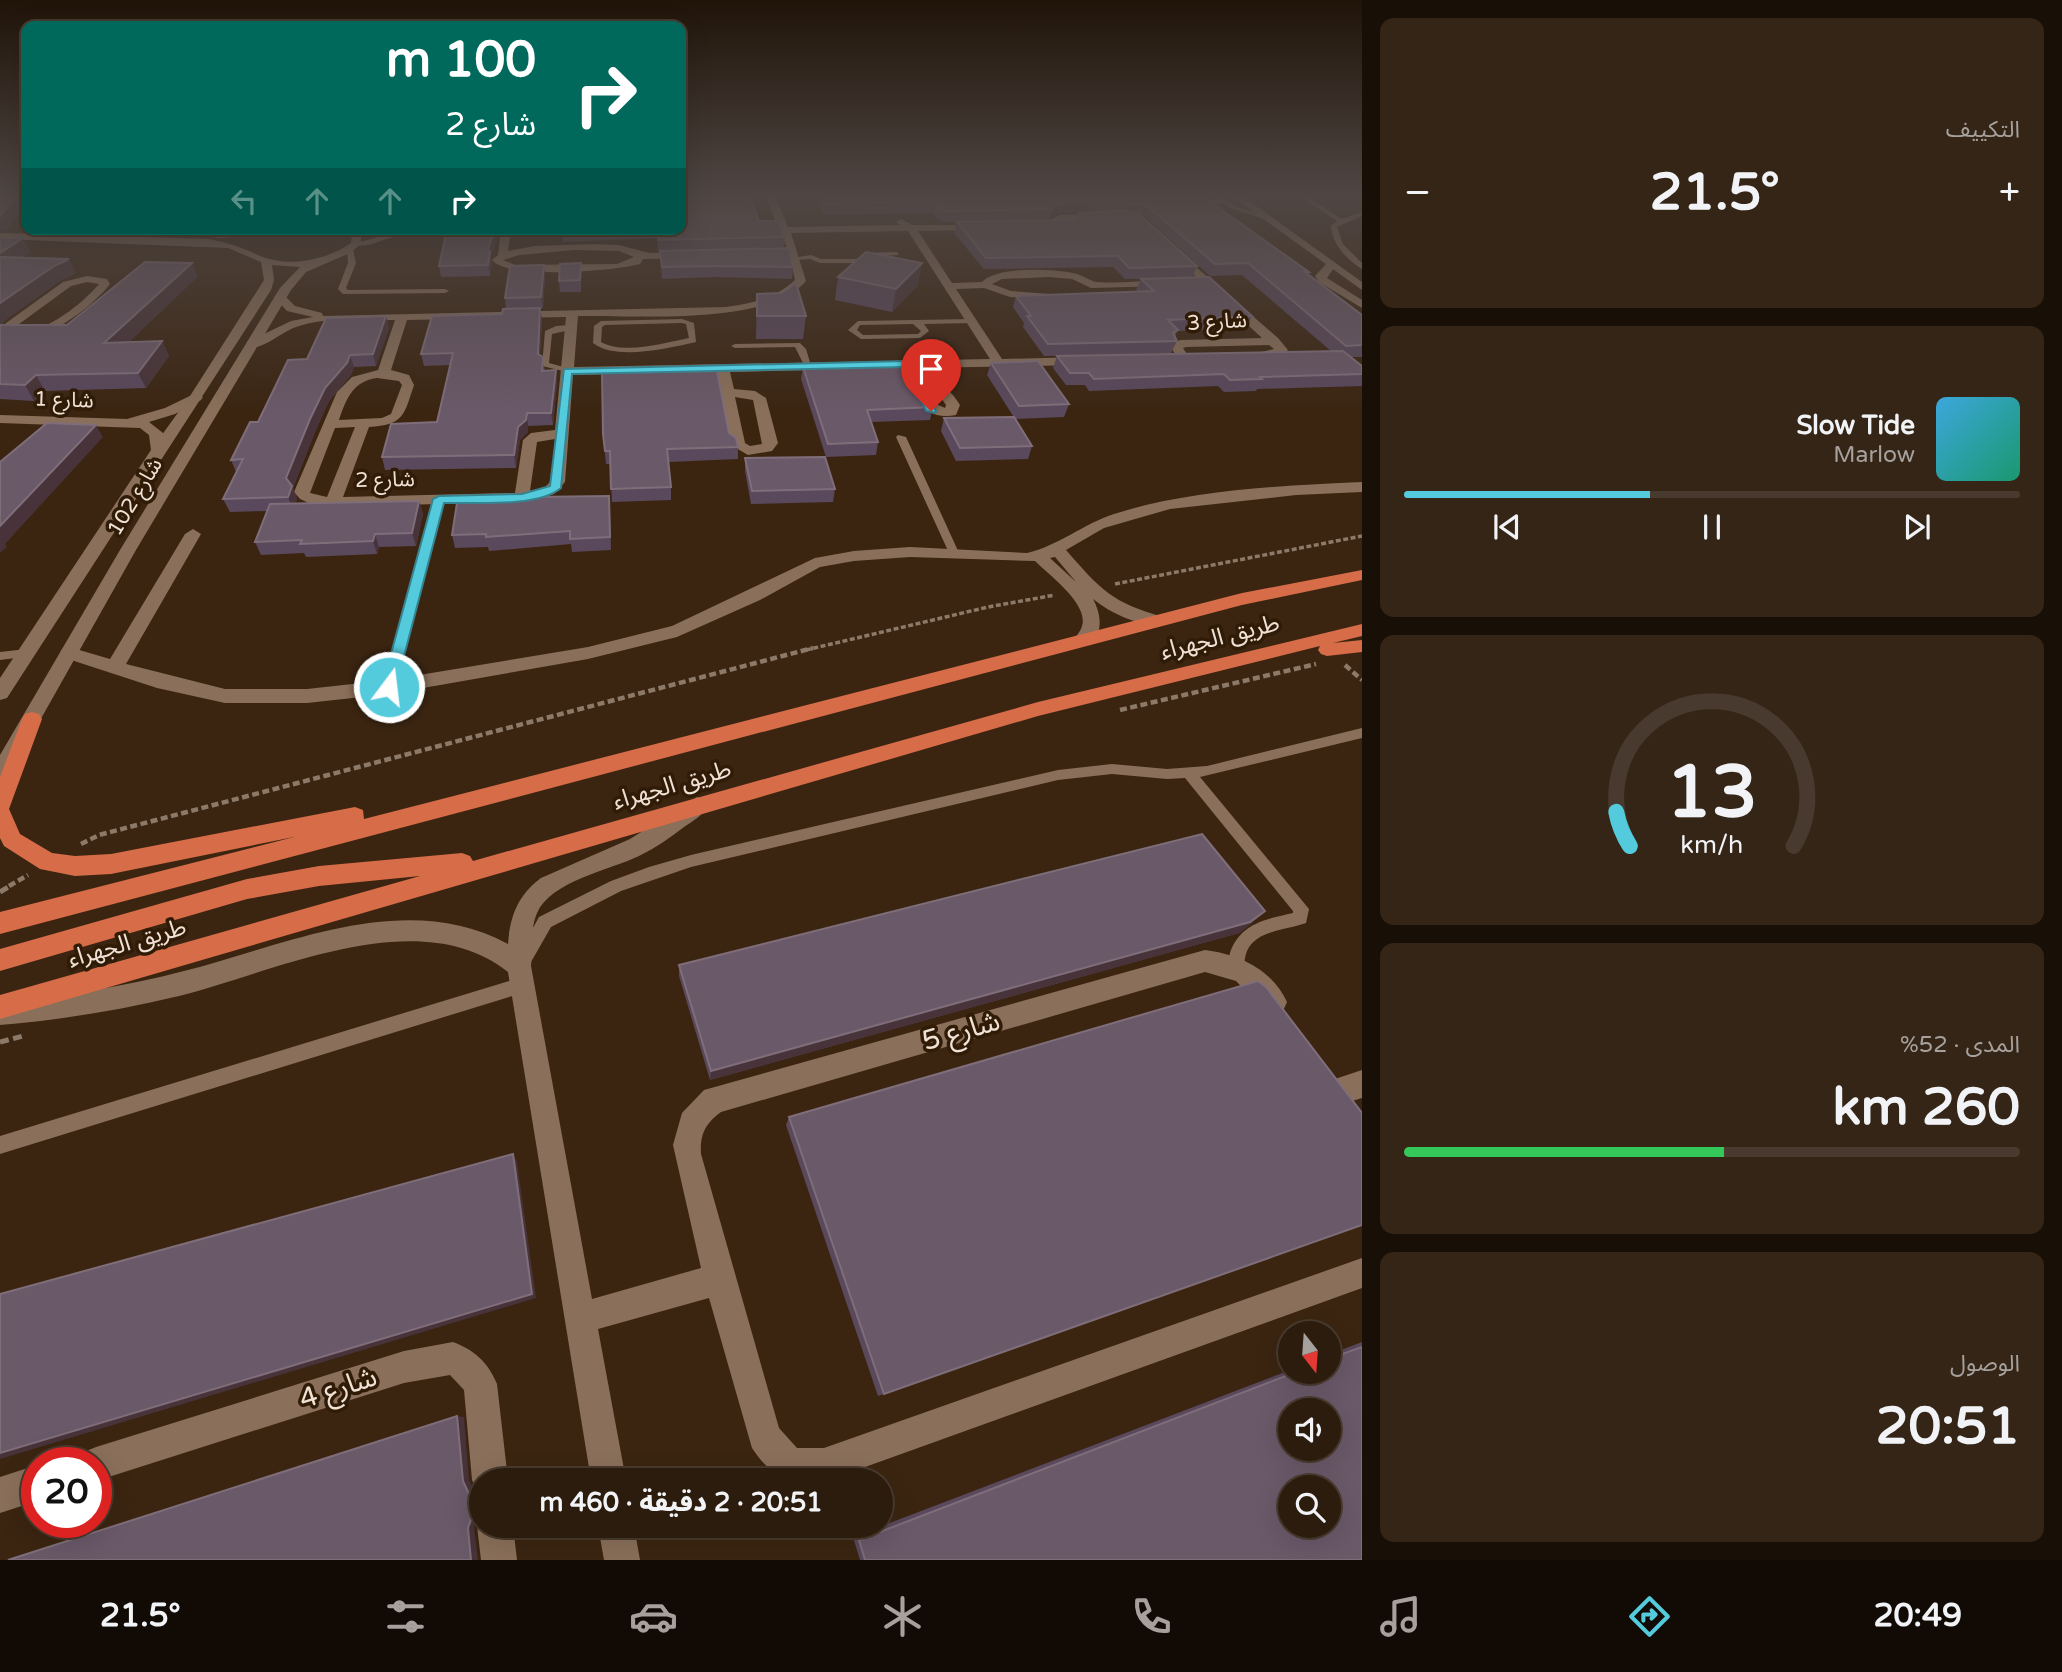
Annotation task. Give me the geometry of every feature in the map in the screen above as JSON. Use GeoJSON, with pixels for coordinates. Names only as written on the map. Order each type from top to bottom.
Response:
{"type":"FeatureCollection","features":[{"type":"Feature","properties":{"kind":"highway","name":"طريق الجهراء"},"geometry":{"type":"LineString","coordinates":[[0,923],[1242,599],[1359,575]]}},
{"type":"Feature","properties":{"kind":"highway","name":"طريق الجهراء"},"geometry":{"type":"LineString","coordinates":[[0,1007],[699,804],[1038,709],[1362,630]]}},
{"type":"Feature","properties":{"kind":"highway"},"geometry":{"type":"LineString","coordinates":[[1221,664],[1362,646]]}},
{"type":"Feature","properties":{"kind":"highway"},"geometry":{"type":"LineString","coordinates":[[0,805],[32,719]]}},
{"type":"Feature","properties":{"kind":"highway"},"geometry":{"type":"LineString","coordinates":[[0,813],[12,840],[48,862],[75,866],[111,864],[580,770]]}},
{"type":"Feature","properties":{"kind":"highway"},"geometry":{"type":"LineString","coordinates":[[0,960],[247,889],[319,876],[510,859]]}},
{"type":"Feature","properties":{"kind":"street","name":"شارع 102"},"geometry":{"type":"LineString","coordinates":[[0,693],[265,290],[269,280],[264,268]]}},
{"type":"Feature","properties":{"kind":"street","name":"شارع 102"},"geometry":{"type":"LineString","coordinates":[[0,773],[251,345],[280,298],[306,268]]}},
{"type":"Feature","properties":{"kind":"street"},"geometry":{"type":"LineString","coordinates":[[516,268],[562,268]]}},
{"type":"Feature","properties":{"kind":"street"},"geometry":{"type":"LineString","coordinates":[[251,345],[295,323],[334,318],[402,316],[572,320],[755,306],[779,299],[801,281],[798,268]]}},
{"type":"Feature","properties":{"kind":"street"},"geometry":{"type":"LineString","coordinates":[[936,268],[998,362]]}},
{"type":"Feature","properties":{"kind":"street","name":"شارع 3"},"geometry":{"type":"LineString","coordinates":[[1188,268],[1197,277],[1209,282],[1282,350],[1277,355],[1235,358]]}},
{"type":"Feature","properties":{"kind":"street"},"geometry":{"type":"LineString","coordinates":[[1328,268],[1320,276],[1322,280],[1362,305]]}},
{"type":"Feature","properties":{"kind":"street"},"geometry":{"type":"LineString","coordinates":[[1335,268],[1362,287]]}},
{"type":"Feature","properties":{"kind":"street"},"geometry":{"type":"LineString","coordinates":[[985,285],[990,279],[1001,276],[1169,272]]}},
{"type":"Feature","properties":{"kind":"street"},"geometry":{"type":"LineString","coordinates":[[1072,274],[1081,277],[1087,289],[1197,277]]}},
{"type":"Feature","properties":{"kind":"street"},"geometry":{"type":"LineString","coordinates":[[0,349],[15,337],[35,334],[52,327],[103,288],[103,281],[87,279],[67,284],[10,325],[6,333],[15,337]]}},
{"type":"Feature","properties":{"kind":"street"},"geometry":{"type":"LineString","coordinates":[[948,286],[985,285],[1010,295],[1059,296]]}},
{"type":"Feature","properties":{"kind":"street"},"geometry":{"type":"LineString","coordinates":[[280,298],[291,309],[304,314],[334,318]]}},
{"type":"Feature","properties":{"kind":"street"},"geometry":{"type":"LineString","coordinates":[[330,424],[363,424],[392,420],[397,416],[408,385],[404,378],[383,374],[402,316]]}},
{"type":"Feature","properties":{"kind":"street","name":"شارع 2"},"geometry":{"type":"LineString","coordinates":[[383,374],[360,377],[349,383],[343,391],[302,492],[305,496],[318,502],[333,502],[522,497],[541,494],[555,488],[572,320]]}},
{"type":"Feature","properties":{"kind":"street","name":"شارع 3"},"geometry":{"type":"LineString","coordinates":[[1184,359],[1176,346],[1184,343],[1275,341]]}},
{"type":"Feature","properties":{"kind":"street"},"geometry":{"type":"LineString","coordinates":[[568,371],[1104,360]]}},
{"type":"Feature","properties":{"kind":"street"},"geometry":{"type":"LineString","coordinates":[[907,364],[917,384]]}},
{"type":"Feature","properties":{"kind":"street"},"geometry":{"type":"LineString","coordinates":[[723,368],[728,393]]}},
{"type":"Feature","properties":{"kind":"street","name":"شارع 1"},"geometry":{"type":"LineString","coordinates":[[127,423],[170,411],[196,397]]}},
{"type":"Feature","properties":{"kind":"street","name":"شارع 1"},"geometry":{"type":"LineString","coordinates":[[0,419],[143,424],[156,433],[158,450]]}},
{"type":"Feature","properties":{"kind":"street","name":"شارع 2"},"geometry":{"type":"LineString","coordinates":[[333,502],[363,424]]}},
{"type":"Feature","properties":{"kind":"street"},"geometry":{"type":"LineString","coordinates":[[522,497],[530,440],[536,436],[561,434]]}},
{"type":"Feature","properties":{"kind":"street"},"geometry":{"type":"LineString","coordinates":[[69,653],[157,681],[225,696],[307,696],[389,687],[588,653],[677,631],[754,596],[815,563],[854,556],[910,552],[1013,559],[1039,556],[1098,525],[1169,503],[1296,490],[1362,488]]}},
{"type":"Feature","properties":{"kind":"street"},"geometry":{"type":"LineString","coordinates":[[115,667],[193,534]]}},
{"type":"Feature","properties":{"kind":"street"},"geometry":{"type":"LineString","coordinates":[[1057,548],[1083,590],[1092,614],[1091,628],[1083,640]]}},
{"type":"Feature","properties":{"kind":"street"},"geometry":{"type":"LineString","coordinates":[[1039,556],[1083,590],[1120,611],[1158,621]]}},
{"type":"Feature","properties":{"kind":"street"},"geometry":{"type":"LineString","coordinates":[[57,606],[75,608],[97,605]]}},
{"type":"Feature","properties":{"kind":"street"},"geometry":{"type":"LineString","coordinates":[[606,1468],[521,976],[525,914],[540,892],[568,876],[650,839],[699,804]]}},
{"type":"Feature","properties":{"kind":"street"},"geometry":{"type":"LineString","coordinates":[[0,1013],[79,1005],[133,995],[316,944],[411,931],[467,937],[494,948],[521,976]]}},
{"type":"Feature","properties":{"kind":"street","name":"شارع 5"},"geometry":{"type":"LineString","coordinates":[[1287,1018],[1264,988],[1236,967],[1205,961],[714,1100],[691,1121],[686,1136],[687,1154],[764,1436],[775,1453],[788,1464],[802,1468],[824,1465],[1362,1273]]}},
{"type":"Feature","properties":{"kind":"street"},"geometry":{"type":"LineString","coordinates":[[580,1318],[719,1279]]}},
{"type":"Feature","properties":{"kind":"street","name":"شارع 4"},"geometry":{"type":"LineString","coordinates":[[112,1459],[404,1367],[453,1358],[466,1366],[480,1384],[489,1468]]}},
{"type":"Feature","properties":{"kind":"street"},"geometry":{"type":"LineString","coordinates":[[0,1494],[21,1488]]}},
{"type":"Feature","properties":{"kind":"street"},"geometry":{"type":"LineString","coordinates":[[496,1538],[499,1560]]}},
{"type":"Feature","properties":{"kind":"street"},"geometry":{"type":"LineString","coordinates":[[618,1538],[622,1560]]}},
{"type":"Feature","properties":{"kind":"lane"},"geometry":{"type":"LineString","coordinates":[[350,268],[342,289],[346,292],[445,291]]}},
{"type":"Feature","properties":{"kind":"lane"},"geometry":{"type":"LineString","coordinates":[[650,316],[689,322],[693,340],[658,347],[605,349],[597,344],[598,327],[601,324],[650,316]]}},
{"type":"Feature","properties":{"kind":"lane"},"geometry":{"type":"LineString","coordinates":[[568,371],[545,364],[548,333],[572,320]]}},
{"type":"Feature","properties":{"kind":"lane"},"geometry":{"type":"LineString","coordinates":[[915,322],[925,331],[920,336],[862,337],[852,330],[858,323],[971,321]]}},
{"type":"Feature","properties":{"kind":"lane"},"geometry":{"type":"LineString","coordinates":[[735,346],[797,345],[802,348],[809,366]]}},
{"type":"Feature","properties":{"kind":"lane"},"geometry":{"type":"LineString","coordinates":[[901,437],[954,553]]}},
{"type":"Feature","properties":{"kind":"lane"},"geometry":{"type":"LineString","coordinates":[[389,687],[439,499]]}},
{"type":"Feature","properties":{"kind":"lane"},"geometry":{"type":"LineString","coordinates":[[0,656],[27,653]]}},
{"type":"Feature","properties":{"kind":"lane"},"geometry":{"type":"LineString","coordinates":[[0,1145],[521,976],[540,927],[552,918],[616,886],[691,861],[1084,770],[1189,773],[1362,733]]}},
{"type":"Feature","properties":{"kind":"lane"},"geometry":{"type":"LineString","coordinates":[[1189,773],[1301,909],[1300,918],[1258,930],[1247,936],[1237,954],[1236,967]]}},
{"type":"Feature","properties":{"kind":"path"},"geometry":{"type":"LineString","coordinates":[[0,892],[99,835],[631,694],[988,607],[1362,536]]}},
{"type":"Feature","properties":{"kind":"path"},"geometry":{"type":"LineString","coordinates":[[1339,659],[1362,680]]}},
{"type":"Feature","properties":{"kind":"building"},"geometry":{"type":"Polygon","coordinates":[[[0,268],[51,268],[0,303],[0,268]]]}},
{"type":"Feature","properties":{"kind":"building"},"geometry":{"type":"Polygon","coordinates":[[[138,268],[187,268],[104,343],[162,341],[138,373],[36,375],[25,385],[0,384],[0,325],[67,325],[138,268]]]}},
{"type":"Feature","properties":{"kind":"building"},"geometry":{"type":"Polygon","coordinates":[[[510,268],[544,268],[541,297],[505,298],[510,268]]]}},
{"type":"Feature","properties":{"kind":"building"},"geometry":{"type":"Polygon","coordinates":[[[560,268],[581,268],[580,280],[559,281],[560,268]]]}},
{"type":"Feature","properties":{"kind":"building"},"geometry":{"type":"Polygon","coordinates":[[[848,268],[917,268],[896,289],[838,277],[848,268]]]}},
{"type":"Feature","properties":{"kind":"building"},"geometry":{"type":"Polygon","coordinates":[[[1254,268],[1303,268],[1362,315],[1362,345],[1346,346],[1254,268]]]}},
{"type":"Feature","properties":{"kind":"building"},"geometry":{"type":"Polygon","coordinates":[[[1209,277],[1252,316],[1168,320],[1178,330],[1173,333],[1177,341],[1048,344],[1016,296],[1154,291],[1141,279],[1209,277]]]}},
{"type":"Feature","properties":{"kind":"building"},"geometry":{"type":"Polygon","coordinates":[[[796,283],[806,316],[757,316],[757,294],[782,293],[796,283]]]}},
{"type":"Feature","properties":{"kind":"building"},"geometry":{"type":"Polygon","coordinates":[[[540,308],[538,354],[543,357],[542,371],[556,370],[551,413],[527,413],[526,420],[518,427],[514,455],[382,457],[391,424],[437,422],[453,353],[421,354],[432,316],[502,314],[503,309],[540,308]]]}},
{"type":"Feature","properties":{"kind":"building"},"geometry":{"type":"Polygon","coordinates":[[[386,316],[373,354],[350,355],[347,363],[325,388],[286,478],[292,486],[288,497],[223,499],[243,459],[231,460],[250,422],[258,422],[288,360],[307,359],[326,318],[386,316]]]}},
{"type":"Feature","properties":{"kind":"building"},"geometry":{"type":"Polygon","coordinates":[[[1343,351],[1362,366],[1362,374],[1230,380],[1224,374],[1094,379],[1089,373],[1070,373],[1057,356],[1343,351]]]}},
{"type":"Feature","properties":{"kind":"building"},"geometry":{"type":"Polygon","coordinates":[[[1038,361],[1069,404],[1019,406],[991,363],[1038,361]]]}},
{"type":"Feature","properties":{"kind":"building"},"geometry":{"type":"Polygon","coordinates":[[[905,363],[916,385],[933,407],[867,410],[878,442],[828,444],[803,367],[905,363]]]}},
{"type":"Feature","properties":{"kind":"building"},"geometry":{"type":"Polygon","coordinates":[[[717,371],[729,433],[736,438],[738,447],[667,449],[671,487],[611,489],[610,451],[605,451],[603,434],[602,373],[717,371]]]}},
{"type":"Feature","properties":{"kind":"building"},"geometry":{"type":"Polygon","coordinates":[[[1014,417],[1032,446],[960,448],[944,418],[1014,417]]]}},
{"type":"Feature","properties":{"kind":"building"},"geometry":{"type":"Polygon","coordinates":[[[47,423],[96,425],[0,526],[0,462],[47,423]]]}},
{"type":"Feature","properties":{"kind":"building"},"geometry":{"type":"Polygon","coordinates":[[[825,457],[835,489],[752,491],[745,458],[825,457]]]}},
{"type":"Feature","properties":{"kind":"building"},"geometry":{"type":"Polygon","coordinates":[[[609,496],[610,537],[570,539],[570,531],[486,537],[486,534],[452,535],[457,503],[532,497],[609,496]]]}},
{"type":"Feature","properties":{"kind":"building"},"geometry":{"type":"Polygon","coordinates":[[[419,501],[412,533],[375,534],[373,541],[300,544],[302,540],[255,542],[270,504],[419,501]]]}},
{"type":"Feature","properties":{"kind":"building"},"geometry":{"type":"Polygon","coordinates":[[[1202,834],[1265,911],[1250,922],[711,1071],[679,965],[1202,834]]]}},
{"type":"Feature","properties":{"kind":"building"},"geometry":{"type":"Polygon","coordinates":[[[1258,981],[1266,987],[1362,1113],[1362,1225],[884,1394],[789,1117],[1258,981]]]}},
{"type":"Feature","properties":{"kind":"building"},"geometry":{"type":"Polygon","coordinates":[[[513,1154],[532,1294],[0,1453],[0,1294],[513,1154]]]}},
{"type":"Feature","properties":{"kind":"building"},"geometry":{"type":"Polygon","coordinates":[[[1362,1347],[1362,1560],[865,1560],[859,1540],[893,1538],[893,1527],[1278,1379],[1278,1384],[1341,1384],[1341,1354],[1362,1347]]]}},
{"type":"Feature","properties":{"kind":"building"},"geometry":{"type":"Polygon","coordinates":[[[457,1416],[463,1481],[469,1494],[471,1560],[8,1560],[77,1538],[112,1538],[112,1527],[457,1416]]]}},
{"type":"Feature","properties":{"kind":"route"},"geometry":{"type":"LineString","coordinates":[[389,687],[439,499],[522,497],[541,494],[555,488],[558,482],[568,371],[907,364],[931,411]]}}]}
